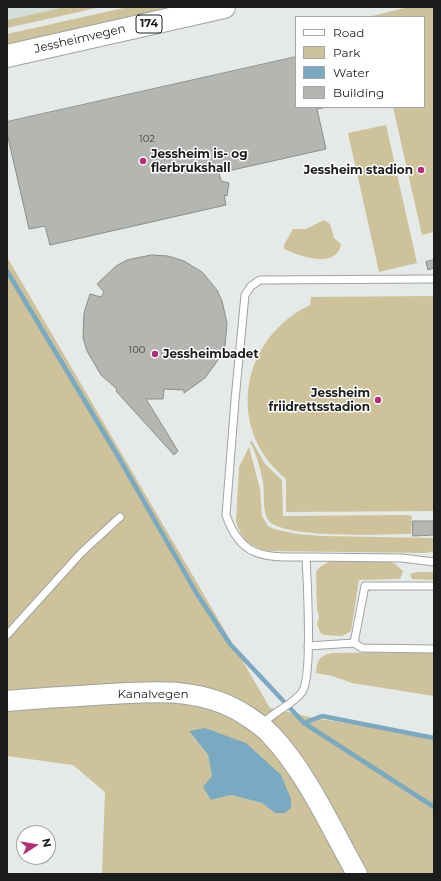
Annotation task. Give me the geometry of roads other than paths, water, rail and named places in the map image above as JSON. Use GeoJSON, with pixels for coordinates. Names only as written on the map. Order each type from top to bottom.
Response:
{"type":"FeatureCollection","features":[{"type":"Feature","properties":{"kind":"main road","name":"Jessheimvegen"},"geometry":{"type":"LineString","coordinates":[[7,56],[224,7]]}},
{"type":"Feature","properties":{"kind":"street","name":"Kanalvegen"},"geometry":{"type":"LineString","coordinates":[[7,701],[141,692],[187,693],[217,700],[239,711],[262,726],[281,746],[299,770],[357,874]]}},
{"type":"Feature","properties":{"kind":"lane"},"geometry":{"type":"LineString","coordinates":[[434,279],[260,280],[251,286],[245,295],[226,515],[232,532],[242,545],[257,553],[272,557],[402,558],[434,562]]}},
{"type":"Feature","properties":{"kind":"lane"},"geometry":{"type":"LineString","coordinates":[[7,635],[81,553],[120,517]]}},
{"type":"Feature","properties":{"kind":"lane"},"geometry":{"type":"LineString","coordinates":[[262,726],[268,717],[296,699],[304,691],[307,676],[308,646],[306,557]]}},
{"type":"Feature","properties":{"kind":"lane"},"geometry":{"type":"LineString","coordinates":[[354,643],[365,586],[434,586]]}},
{"type":"Feature","properties":{"kind":"lane"},"geometry":{"type":"LineString","coordinates":[[308,646],[354,643],[362,648],[434,649]]}},
{"type":"Feature","properties":{"kind":"water"},"geometry":{"type":"Polygon","coordinates":[[[205,728],[246,743],[281,775],[291,799],[291,808],[285,813],[275,813],[262,803],[231,795],[211,800],[203,787],[212,776],[208,755],[189,731],[205,728]]]}},
{"type":"Feature","properties":{"kind":"waterway"},"geometry":{"type":"LineString","coordinates":[[7,271],[119,458],[197,594],[230,644],[304,723],[434,807]]}},
{"type":"Feature","properties":{"kind":"waterway"},"geometry":{"type":"LineString","coordinates":[[304,723],[322,716],[434,738]]}},
{"type":"Feature","properties":{"kind":"place","name":"Jessheim is- og flerbrukshall"},"geometry":{"type":"Point","coordinates":[143,161]}},
{"type":"Feature","properties":{"kind":"place","name":"Jessheim stadion"},"geometry":{"type":"Point","coordinates":[421,170]}},
{"type":"Feature","properties":{"kind":"place","name":"Jessheimbadet"},"geometry":{"type":"Point","coordinates":[155,354]}},
{"type":"Feature","properties":{"kind":"place","name":"Jessheim friidrettsstadion"},"geometry":{"type":"Point","coordinates":[378,400]}}]}
